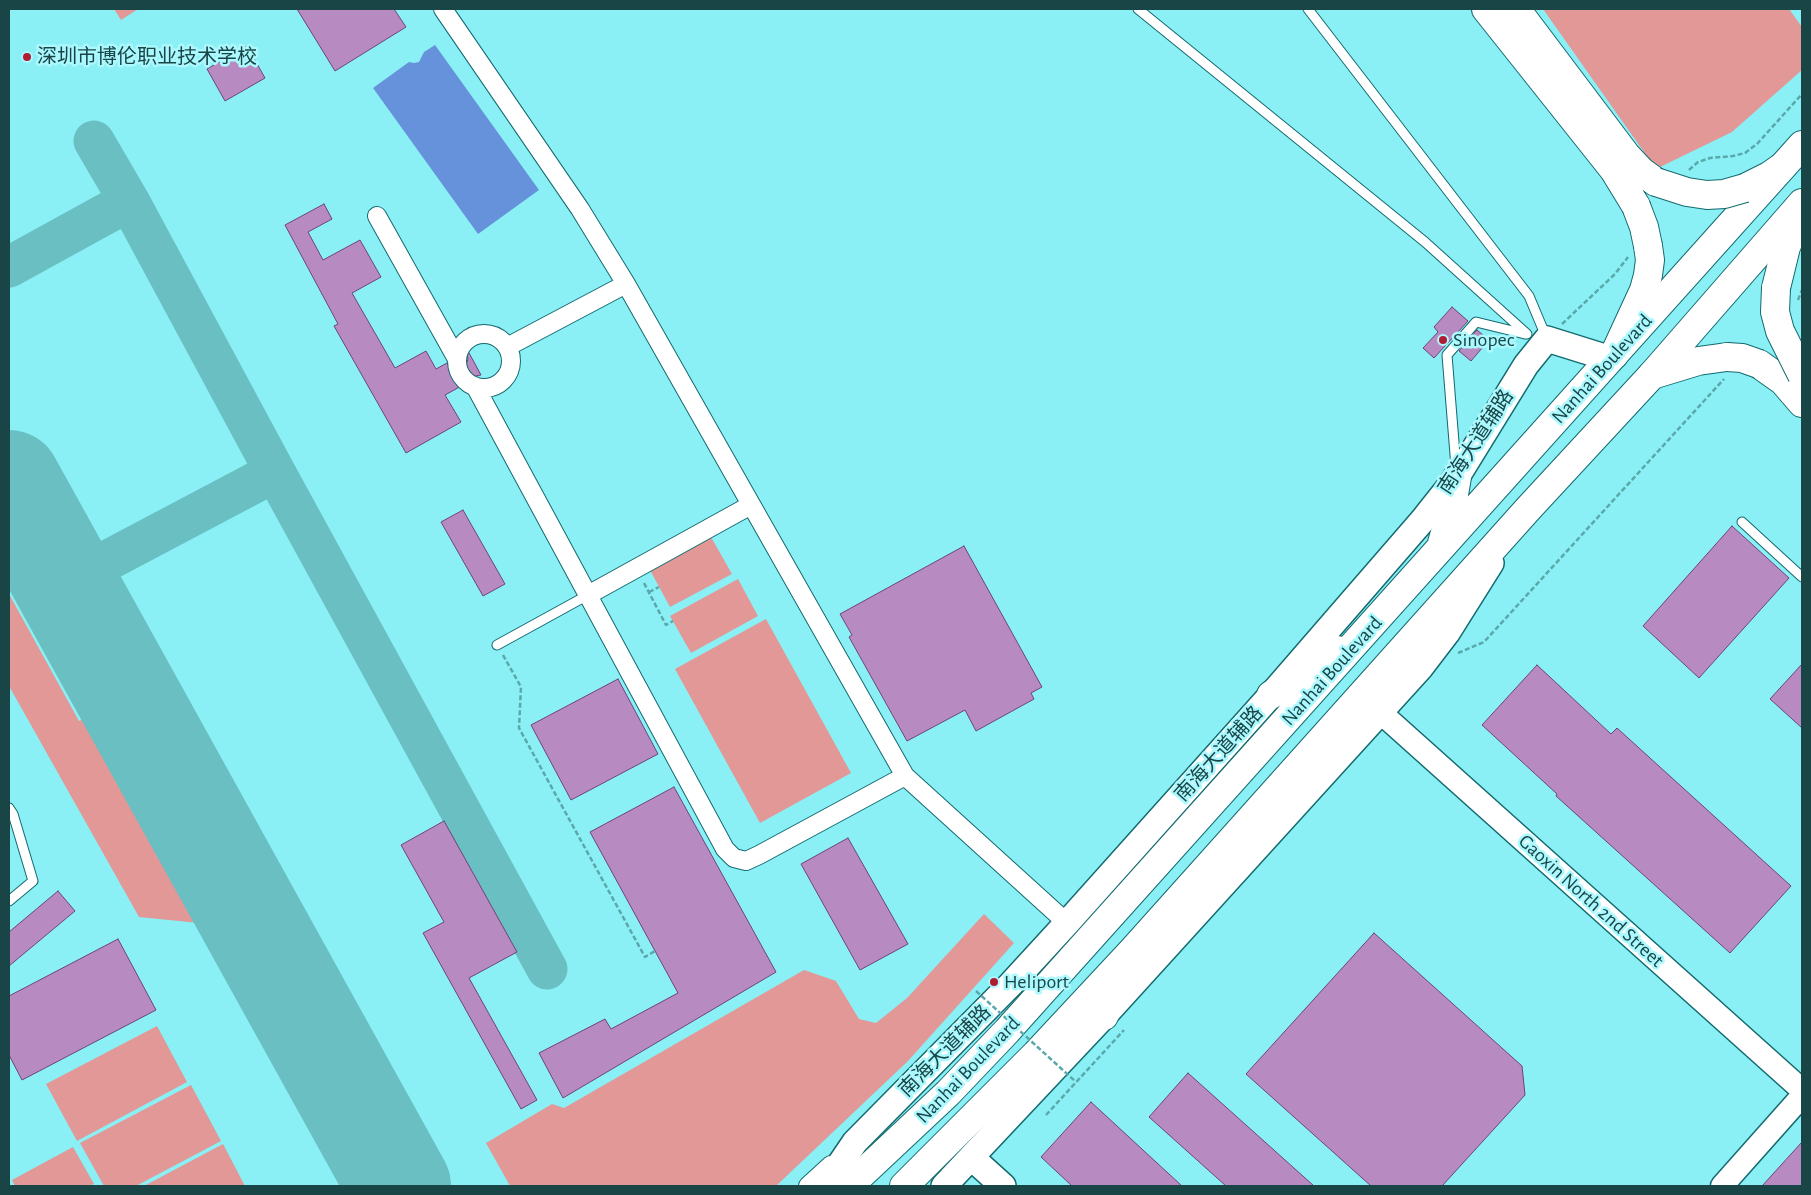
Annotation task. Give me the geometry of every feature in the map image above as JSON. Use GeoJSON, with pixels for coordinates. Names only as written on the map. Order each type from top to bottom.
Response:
{"type":"FeatureCollection","features":[{"type":"Feature","properties":{"kind":"main road"},"geometry":{"type":"LineString","coordinates":[[1486,9],[1614,170],[1636,206],[1644,227],[1648,246],[1650,260],[1644,290],[1613,357],[1537,337]]}},
{"type":"Feature","properties":{"kind":"main road"},"geometry":{"type":"LineString","coordinates":[[1516,9],[1626,155],[1642,172],[1656,182],[1687,192],[1707,195],[1724,194],[1745,188],[1782,167]]}},
{"type":"Feature","properties":{"kind":"main road","name":"Nanhai Boulevard"},"geometry":{"type":"LineString","coordinates":[[849,1186],[948,1093],[1007,1031],[1802,145]]}},
{"type":"Feature","properties":{"kind":"main road","name":"Nanhai Boulevard"},"geometry":{"type":"LineString","coordinates":[[904,1186],[1012,1079],[1134,950],[1528,510],[1652,375],[1802,203]]}},
{"type":"Feature","properties":{"kind":"main road"},"geometry":{"type":"LineString","coordinates":[[1802,211],[1786,247],[1791,295],[1775,312],[1780,331],[1802,375]]}},
{"type":"Feature","properties":{"kind":"main road","name":"南海大道辅路"},"geometry":{"type":"LineString","coordinates":[[854,1142],[951,1046],[1067,923],[1271,695],[1422,521],[1457,476],[1522,370],[1537,337]]}},
{"type":"Feature","properties":{"kind":"main road"},"geometry":{"type":"LineString","coordinates":[[1652,375],[1698,361],[1727,366],[1742,358],[1759,364],[1783,381],[1802,403]]}},
{"type":"Feature","properties":{"kind":"main road"},"geometry":{"type":"LineString","coordinates":[[1440,549],[1451,512],[1457,476]]}},
{"type":"Feature","properties":{"kind":"main road"},"geometry":{"type":"LineString","coordinates":[[1003,1186],[963,1175],[1114,1023],[1434,651],[1496,554],[1528,510]]}},
{"type":"Feature","properties":{"kind":"main road"},"geometry":{"type":"LineString","coordinates":[[1271,695],[1375,623]]}},
{"type":"Feature","properties":{"kind":"main road"},"geometry":{"type":"LineString","coordinates":[[1114,1023],[1134,950]]}},
{"type":"Feature","properties":{"kind":"main road"},"geometry":{"type":"LineString","coordinates":[[825,1186],[854,1142]]}},
{"type":"Feature","properties":{"kind":"street"},"geometry":{"type":"LineString","coordinates":[[443,9],[580,209],[626,284],[905,776],[1067,923]]}},
{"type":"Feature","properties":{"kind":"street"},"geometry":{"type":"LineString","coordinates":[[377,216],[457,359],[458,368],[467,382],[483,388],[498,384],[509,371],[511,363],[507,347],[494,336],[486,334],[478,335],[463,344],[457,359]]}},
{"type":"Feature","properties":{"kind":"street"},"geometry":{"type":"LineString","coordinates":[[507,347],[626,284]]}},
{"type":"Feature","properties":{"kind":"street"},"geometry":{"type":"LineString","coordinates":[[475,386],[725,849],[734,858],[746,861],[759,856],[905,776]]}},
{"type":"Feature","properties":{"kind":"street"},"geometry":{"type":"LineString","coordinates":[[588,595],[751,505]]}},
{"type":"Feature","properties":{"kind":"street","name":"Gaoxin North 2nd Street"},"geometry":{"type":"LineString","coordinates":[[1380,712],[1802,1090]]}},
{"type":"Feature","properties":{"kind":"street"},"geometry":{"type":"LineString","coordinates":[[1722,1186],[1802,1096]]}},
{"type":"Feature","properties":{"kind":"street","name":"南海大道辅路"},"geometry":{"type":"LineString","coordinates":[[808,1186],[854,1142]]}},
{"type":"Feature","properties":{"kind":"lane"},"geometry":{"type":"LineString","coordinates":[[1138,9],[1424,242],[1537,337]]}},
{"type":"Feature","properties":{"kind":"lane"},"geometry":{"type":"LineString","coordinates":[[1308,9],[1530,296],[1537,337]]}},
{"type":"Feature","properties":{"kind":"lane"},"geometry":{"type":"LineString","coordinates":[[1457,476],[1447,355],[1476,322],[1537,337]]}},
{"type":"Feature","properties":{"kind":"lane"},"geometry":{"type":"LineString","coordinates":[[1742,522],[1802,577]]}},
{"type":"Feature","properties":{"kind":"lane"},"geometry":{"type":"LineString","coordinates":[[498,645],[588,595]]}},
{"type":"Feature","properties":{"kind":"lane"},"geometry":{"type":"LineString","coordinates":[[9,808],[13,814],[32,881],[9,901]]}},
{"type":"Feature","properties":{"kind":"path"},"geometry":{"type":"LineString","coordinates":[[1757,144],[1802,94]]}},
{"type":"Feature","properties":{"kind":"path"},"geometry":{"type":"LineString","coordinates":[[1457,653],[1484,642],[1706,396],[1727,366]]}},
{"type":"Feature","properties":{"kind":"path"},"geometry":{"type":"LineString","coordinates":[[636,569],[666,625],[673,621]]}},
{"type":"Feature","properties":{"kind":"path"},"geometry":{"type":"LineString","coordinates":[[648,592],[659,587]]}},
{"type":"Feature","properties":{"kind":"path"},"geometry":{"type":"LineString","coordinates":[[498,645],[521,687],[519,728],[644,957],[655,951]]}},
{"type":"Feature","properties":{"kind":"path"},"geometry":{"type":"LineString","coordinates":[[976,991],[1076,1082]]}},
{"type":"Feature","properties":{"kind":"path"},"geometry":{"type":"LineString","coordinates":[[1046,1115],[1076,1082],[1114,1023]]}},
{"type":"Feature","properties":{"kind":"shaded area"},"geometry":{"type":"Polygon","coordinates":[[[114,9],[138,9],[121,20],[114,9]]]}},
{"type":"Feature","properties":{"kind":"shaded area"},"geometry":{"type":"Polygon","coordinates":[[[1543,9],[1789,9],[1802,27],[1802,70],[1732,132],[1656,169],[1543,9]]]}},
{"type":"Feature","properties":{"kind":"shaded area"},"geometry":{"type":"Polygon","coordinates":[[[711,537],[732,574],[670,607],[650,570],[711,537]]]}},
{"type":"Feature","properties":{"kind":"shaded area"},"geometry":{"type":"Polygon","coordinates":[[[738,579],[758,616],[691,653],[670,616],[738,579]]]}},
{"type":"Feature","properties":{"kind":"shaded area"},"geometry":{"type":"Polygon","coordinates":[[[9,594],[79,721],[109,710],[229,926],[139,917],[9,686],[9,594]]]}},
{"type":"Feature","properties":{"kind":"shaded area"},"geometry":{"type":"Polygon","coordinates":[[[766,619],[851,773],[760,823],[675,669],[766,619]]]}},
{"type":"Feature","properties":{"kind":"shaded area"},"geometry":{"type":"Polygon","coordinates":[[[984,914],[1014,943],[908,1061],[776,1186],[510,1186],[486,1143],[552,1104],[564,1108],[804,970],[836,981],[859,1019],[876,1023],[907,998],[984,914]]]}},
{"type":"Feature","properties":{"kind":"shaded area"},"geometry":{"type":"Polygon","coordinates":[[[157,1026],[187,1082],[77,1141],[46,1084],[157,1026]]]}},
{"type":"Feature","properties":{"kind":"shaded area"},"geometry":{"type":"Polygon","coordinates":[[[191,1085],[221,1141],[136,1186],[104,1186],[80,1143],[191,1085]]]}},
{"type":"Feature","properties":{"kind":"shaded area"},"geometry":{"type":"Polygon","coordinates":[[[223,1144],[245,1186],[144,1186],[223,1144]]]}},
{"type":"Feature","properties":{"kind":"shaded area"},"geometry":{"type":"Polygon","coordinates":[[[73,1147],[94,1184],[89,1186],[15,1186],[12,1180],[73,1147]]]}},
{"type":"Feature","properties":{"kind":"water"},"geometry":{"type":"Polygon","coordinates":[[[435,45],[539,190],[478,234],[373,88],[409,62],[419,62],[424,52],[435,45]]]}},
{"type":"Feature","properties":{"kind":"building"},"geometry":{"type":"Polygon","coordinates":[[[297,9],[394,9],[406,27],[335,71],[297,9]]]}},
{"type":"Feature","properties":{"kind":"building"},"geometry":{"type":"Polygon","coordinates":[[[247,46],[265,78],[225,101],[207,69],[247,46]]]}},
{"type":"Feature","properties":{"kind":"building"},"geometry":{"type":"Polygon","coordinates":[[[324,204],[332,219],[308,232],[323,260],[360,240],[381,277],[352,293],[395,368],[426,351],[436,369],[447,363],[451,368],[457,370],[466,365],[468,359],[466,353],[468,351],[481,375],[470,377],[465,384],[445,395],[461,422],[406,453],[334,326],[338,324],[285,225],[324,204]]]}},
{"type":"Feature","properties":{"kind":"building"},"geometry":{"type":"Polygon","coordinates":[[[1452,307],[1468,321],[1434,358],[1423,348],[1438,332],[1434,327],[1452,307]]]}},
{"type":"Feature","properties":{"kind":"building"},"geometry":{"type":"Polygon","coordinates":[[[1477,330],[1489,340],[1471,361],[1459,351],[1477,330]]]}},
{"type":"Feature","properties":{"kind":"building"},"geometry":{"type":"Polygon","coordinates":[[[463,510],[505,584],[483,596],[441,522],[463,510]]]}},
{"type":"Feature","properties":{"kind":"building"},"geometry":{"type":"Polygon","coordinates":[[[1732,526],[1789,578],[1699,678],[1643,626],[1732,526]]]}},
{"type":"Feature","properties":{"kind":"building"},"geometry":{"type":"Polygon","coordinates":[[[964,546],[1042,687],[1031,693],[1034,699],[976,731],[965,710],[907,741],[849,637],[852,635],[840,614],[964,546]]]}},
{"type":"Feature","properties":{"kind":"building"},"geometry":{"type":"Polygon","coordinates":[[[1802,664],[1802,728],[1770,699],[1802,664]]]}},
{"type":"Feature","properties":{"kind":"building"},"geometry":{"type":"Polygon","coordinates":[[[1537,665],[1611,734],[1617,728],[1791,886],[1730,953],[1556,796],[1557,794],[1482,725],[1537,665]]]}},
{"type":"Feature","properties":{"kind":"building"},"geometry":{"type":"Polygon","coordinates":[[[618,679],[658,754],[571,800],[531,725],[618,679]]]}},
{"type":"Feature","properties":{"kind":"building"},"geometry":{"type":"Polygon","coordinates":[[[674,787],[776,972],[563,1098],[539,1053],[605,1019],[611,1029],[678,993],[590,832],[674,787]]]}},
{"type":"Feature","properties":{"kind":"building"},"geometry":{"type":"Polygon","coordinates":[[[444,821],[517,952],[469,978],[537,1100],[521,1109],[423,933],[444,922],[401,845],[444,821]]]}},
{"type":"Feature","properties":{"kind":"building"},"geometry":{"type":"Polygon","coordinates":[[[848,838],[908,944],[860,970],[801,864],[848,838]]]}},
{"type":"Feature","properties":{"kind":"building"},"geometry":{"type":"Polygon","coordinates":[[[58,891],[75,911],[9,966],[9,932],[58,891]]]}},
{"type":"Feature","properties":{"kind":"building"},"geometry":{"type":"Polygon","coordinates":[[[1374,933],[1522,1066],[1525,1095],[1442,1186],[1371,1186],[1246,1074],[1374,933]]]}},
{"type":"Feature","properties":{"kind":"building"},"geometry":{"type":"Polygon","coordinates":[[[118,939],[156,1010],[22,1080],[9,1055],[9,996],[118,939]]]}},
{"type":"Feature","properties":{"kind":"building"},"geometry":{"type":"Polygon","coordinates":[[[1188,1073],[1314,1186],[1226,1186],[1149,1117],[1188,1073]]]}},
{"type":"Feature","properties":{"kind":"building"},"geometry":{"type":"Polygon","coordinates":[[[1091,1102],[1182,1186],[1072,1186],[1041,1157],[1091,1102]]]}},
{"type":"Feature","properties":{"kind":"building"},"geometry":{"type":"Polygon","coordinates":[[[1802,1142],[1802,1186],[1762,1186],[1802,1142]]]}},
{"type":"Feature","properties":{"kind":"taxiway"},"geometry":{"type":"LineString","coordinates":[[94,141],[129,201],[547,969]]}},
{"type":"Feature","properties":{"kind":"taxiway"},"geometry":{"type":"LineString","coordinates":[[9,267],[129,201]]}},
{"type":"Feature","properties":{"kind":"taxiway"},"geometry":{"type":"LineString","coordinates":[[65,583],[275,472]]}},
{"type":"Feature","properties":{"kind":"runway"},"geometry":{"type":"LineString","coordinates":[[9,482],[399,1186]]}},
{"type":"Feature","properties":{"kind":"place","name":"深圳市博伦职业技术学校"},"geometry":{"type":"Point","coordinates":[27,57]}},
{"type":"Feature","properties":{"kind":"place","name":"Sinopec"},"geometry":{"type":"Point","coordinates":[1443,340]}},
{"type":"Feature","properties":{"kind":"place","name":"Heliport"},"geometry":{"type":"Point","coordinates":[994,982]}}]}
